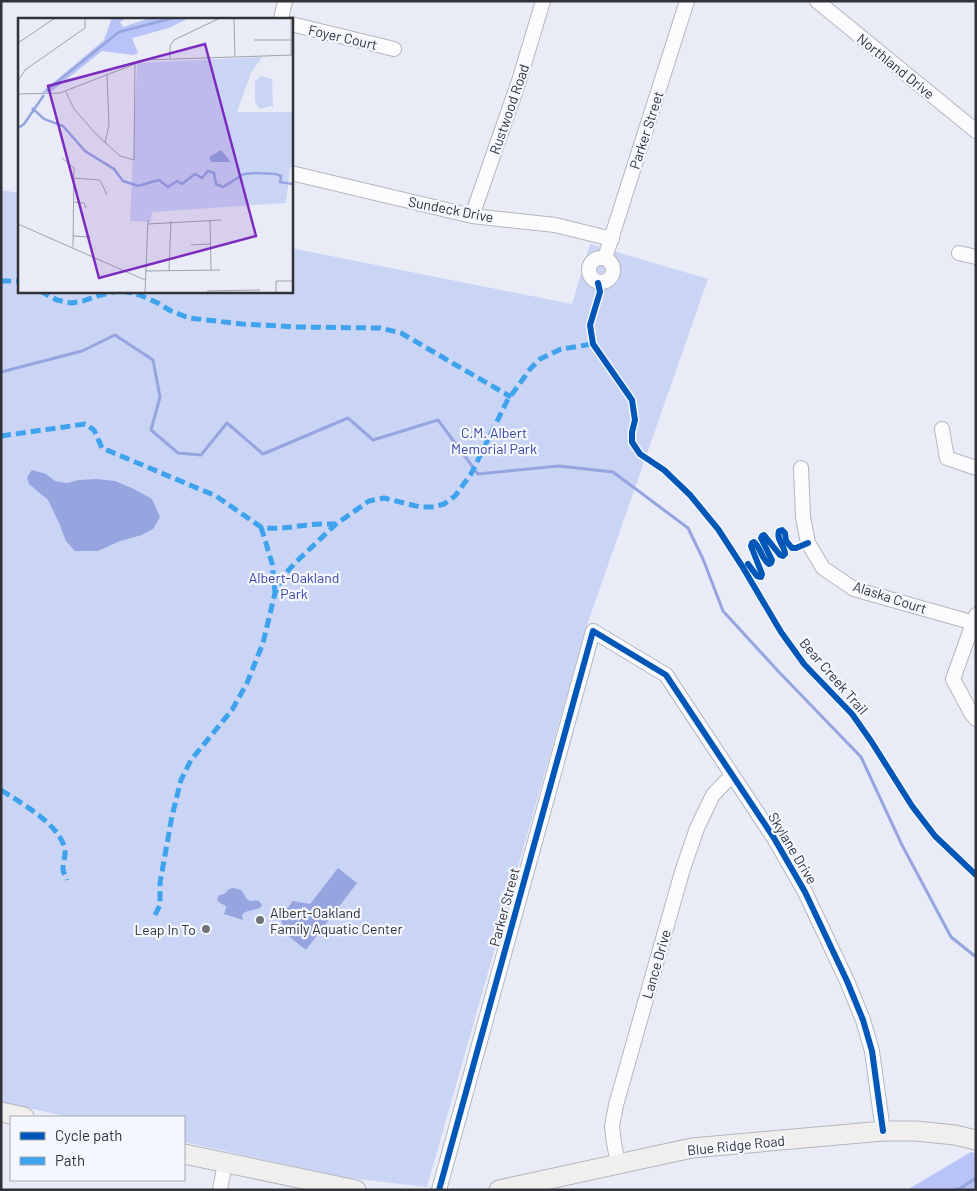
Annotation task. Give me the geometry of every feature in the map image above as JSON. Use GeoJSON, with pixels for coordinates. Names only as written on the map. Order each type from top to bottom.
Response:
{"type":"FeatureCollection","features":[{"type":"Feature","properties":{"kind":"street"},"geometry":{"type":"LineString","coordinates":[[281,18],[285,1]]}},
{"type":"Feature","properties":{"kind":"street","name":"Rustwood Road"},"geometry":{"type":"LineString","coordinates":[[472,216],[519,81],[543,1]]}},
{"type":"Feature","properties":{"kind":"street","name":"Parker Street"},"geometry":{"type":"LineString","coordinates":[[605,258],[687,1]]}},
{"type":"Feature","properties":{"kind":"street","name":"Northland Drive"},"geometry":{"type":"LineString","coordinates":[[816,1],[976,130]]}},
{"type":"Feature","properties":{"kind":"street","name":"Foyer Court"},"geometry":{"type":"LineString","coordinates":[[292,24],[394,49]]}},
{"type":"Feature","properties":{"kind":"street","name":"Sundeck Drive"},"geometry":{"type":"LineString","coordinates":[[292,173],[472,216],[555,225],[612,239]]}},
{"type":"Feature","properties":{"kind":"street"},"geometry":{"type":"LineString","coordinates":[[959,253],[976,257]]}},
{"type":"Feature","properties":{"kind":"street"},"geometry":{"type":"LineString","coordinates":[[942,428],[947,458],[976,468]]}},
{"type":"Feature","properties":{"kind":"street","name":"Alaska Court"},"geometry":{"type":"LineString","coordinates":[[801,468],[803,517],[808,543],[823,568],[854,589],[975,619]]}},
{"type":"Feature","properties":{"kind":"street"},"geometry":{"type":"LineString","coordinates":[[975,619],[953,679],[976,719]]}},
{"type":"Feature","properties":{"kind":"street","name":"Parker Street"},"geometry":{"type":"LineString","coordinates":[[438,1190],[593,632]]}},
{"type":"Feature","properties":{"kind":"street","name":"Skylane Drive"},"geometry":{"type":"LineString","coordinates":[[593,632],[666,675],[779,846],[848,980],[863,1020],[872,1051],[883,1131]]}},
{"type":"Feature","properties":{"kind":"street","name":"Lance Drive"},"geometry":{"type":"LineString","coordinates":[[618,1164],[612,1126],[616,1105],[682,872],[697,828],[713,795],[732,775]]}},
{"type":"Feature","properties":{"kind":"street"},"geometry":{"type":"LineString","coordinates":[[1,1112],[19,1116]]}},
{"type":"Feature","properties":{"kind":"street","name":"Blue Ridge Road"},"geometry":{"type":"LineString","coordinates":[[500,1190],[692,1148],[883,1131],[916,1130],[976,1140]]}},
{"type":"Feature","properties":{"kind":"street"},"geometry":{"type":"LineString","coordinates":[[185,1154],[356,1190]]}},
{"type":"Feature","properties":{"kind":"street"},"geometry":{"type":"LineString","coordinates":[[220,1190],[225,1163]]}},
{"type":"Feature","properties":{"kind":"green space","name":"Albert-Oakland Park"},"geometry":{"type":"Polygon","coordinates":[[[1,190],[18,193],[18,292],[292,292],[292,248],[572,304],[590,244],[708,279],[586,628],[427,1187],[347,1178],[185,1142],[185,1116],[64,1116],[1,1102],[1,190]]]}},
{"type":"Feature","properties":{"kind":"shaded area"},"geometry":{"type":"Polygon","coordinates":[[[32,470],[46,474],[55,481],[67,483],[97,479],[115,481],[152,499],[160,517],[153,529],[142,535],[120,541],[98,551],[75,551],[66,541],[48,500],[29,484],[27,477],[32,470]]]}},
{"type":"Feature","properties":{"kind":"shaded area"},"geometry":{"type":"Polygon","coordinates":[[[338,868],[357,883],[306,950],[287,935],[280,918],[293,901],[310,904],[338,868]]]}},
{"type":"Feature","properties":{"kind":"shaded area"},"geometry":{"type":"Polygon","coordinates":[[[233,888],[241,890],[248,900],[259,901],[262,905],[260,908],[244,913],[242,915],[243,920],[224,914],[226,906],[217,900],[219,895],[233,888]]]}},
{"type":"Feature","properties":{"kind":"shaded area"},"geometry":{"type":"Polygon","coordinates":[[[971,1152],[976,1153],[976,1190],[907,1190],[971,1152]]]}},
{"type":"Feature","properties":{"kind":"waterway"},"geometry":{"type":"LineString","coordinates":[[1,372],[82,351],[115,335],[153,360],[160,397],[151,430],[178,453],[201,455],[227,423],[263,454],[348,418],[373,440],[438,420],[478,474],[559,466],[613,472],[688,528],[703,559],[723,611],[861,757],[902,845],[951,937],[976,957]]}},
{"type":"Feature","properties":{"kind":"waterway"},"geometry":{"type":"LineString","coordinates":[[955,1190],[976,1178]]}},
{"type":"Feature","properties":{"kind":"marked path"},"geometry":{"type":"LineString","coordinates":[[1,281],[18,281]]}},
{"type":"Feature","properties":{"kind":"marked path"},"geometry":{"type":"LineString","coordinates":[[42,292],[57,300],[71,303],[114,292]]}},
{"type":"Feature","properties":{"kind":"marked path"},"geometry":{"type":"LineString","coordinates":[[126,292],[140,295],[189,318],[242,324],[297,327],[380,328],[401,333],[511,397]]}},
{"type":"Feature","properties":{"kind":"marked path"},"geometry":{"type":"LineString","coordinates":[[155,915],[160,905],[160,883],[172,816],[181,780],[191,760],[232,710],[247,683],[263,643],[275,593],[284,575],[336,524],[369,501],[384,498],[420,507],[434,507],[444,504],[455,496],[471,474],[507,401],[531,368],[540,359],[561,349],[593,344]]}},
{"type":"Feature","properties":{"kind":"marked path"},"geometry":{"type":"LineString","coordinates":[[1,436],[85,424],[94,430],[102,448],[216,496],[261,527],[278,528],[336,524]]}},
{"type":"Feature","properties":{"kind":"marked path"},"geometry":{"type":"LineString","coordinates":[[261,527],[272,563],[275,593]]}},
{"type":"Feature","properties":{"kind":"marked path"},"geometry":{"type":"LineString","coordinates":[[1,790],[28,807],[54,829],[65,849],[63,872],[67,880]]}},
{"type":"Feature","properties":{"kind":"cycle path","name":"Bear Creek Trail"},"geometry":{"type":"LineString","coordinates":[[598,283],[600,292],[590,325],[593,344],[632,400],[635,420],[632,442],[640,454],[664,470],[690,495],[718,529],[781,632],[804,664],[852,714],[912,806],[935,836],[976,875]]}},
{"type":"Feature","properties":{"kind":"cycle path"},"geometry":{"type":"LineString","coordinates":[[748,564],[757,576],[761,577],[762,574],[751,546],[754,542],[766,562],[771,563],[772,560],[761,538],[764,535],[780,555],[783,556],[785,551],[778,534],[779,531],[782,530],[785,533],[786,541],[792,548],[808,543]]}},
{"type":"Feature","properties":{"kind":"cycle path"},"geometry":{"type":"LineString","coordinates":[[439,1190],[593,631],[666,675],[774,838],[805,892],[847,981],[863,1020],[872,1051],[883,1131]]}},
{"type":"Feature","properties":{"kind":"place","name":"Albert-Oakland Family Aquatic Center"},"geometry":{"type":"Point","coordinates":[260,920]}},
{"type":"Feature","properties":{"kind":"place","name":"Leap In To"},"geometry":{"type":"Point","coordinates":[206,929]}},
{"type":"Feature","properties":{"kind":"park label","name":"C.M. Albert Memorial Park"},"geometry":{"type":"Point","coordinates":[494,440]}}]}
